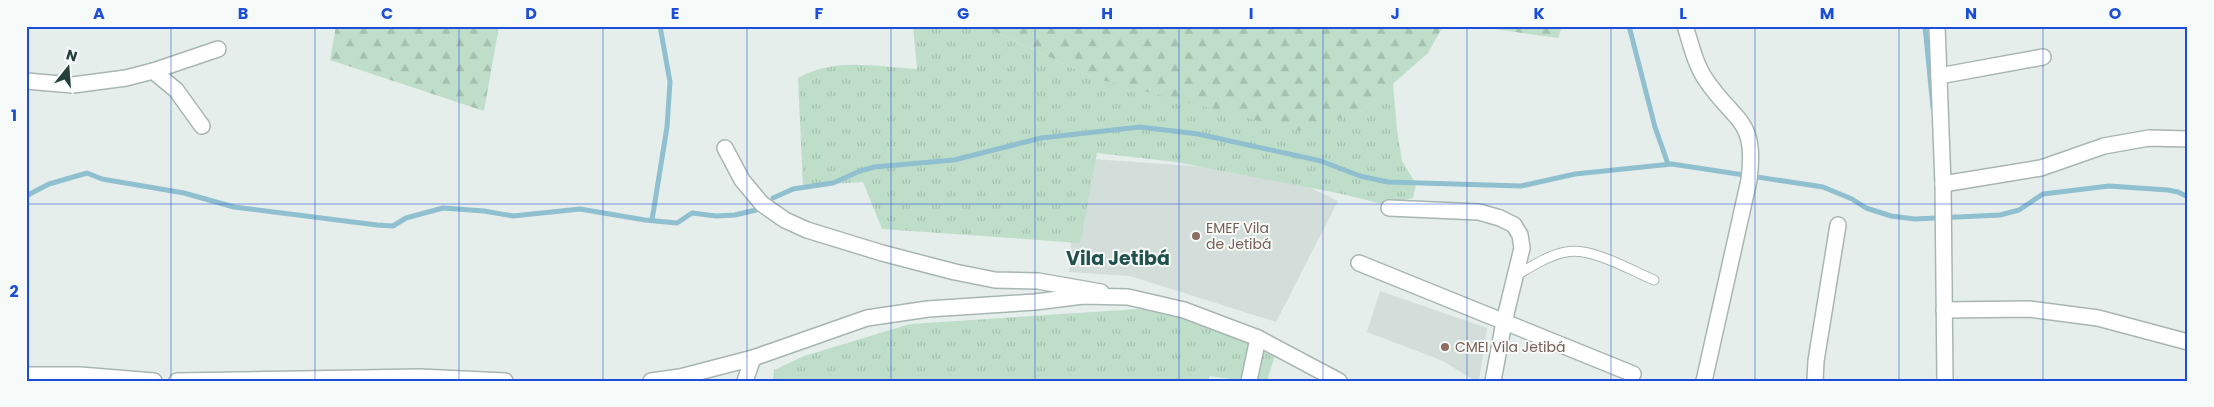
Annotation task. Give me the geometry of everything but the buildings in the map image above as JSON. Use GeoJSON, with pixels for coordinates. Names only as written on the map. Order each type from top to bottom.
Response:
{"type":"FeatureCollection","features":[{"type":"Feature","properties":{"kind":"street"},"geometry":{"type":"LineString","coordinates":[[1685,26],[1697,62],[1706,80],[1748,131],[1751,147],[1749,180],[1704,381]]}},
{"type":"Feature","properties":{"kind":"street"},"geometry":{"type":"LineString","coordinates":[[1937,26],[1944,184],[1945,381]]}},
{"type":"Feature","properties":{"kind":"street"},"geometry":{"type":"LineString","coordinates":[[26,81],[73,85],[126,78],[218,49]]}},
{"type":"Feature","properties":{"kind":"street"},"geometry":{"type":"LineString","coordinates":[[1939,76],[2043,57]]}},
{"type":"Feature","properties":{"kind":"street"},"geometry":{"type":"LineString","coordinates":[[153,71],[176,90],[202,126]]}},
{"type":"Feature","properties":{"kind":"street"},"geometry":{"type":"LineString","coordinates":[[1944,184],[2042,168],[2104,146],[2149,138],[2188,139]]}},
{"type":"Feature","properties":{"kind":"street"},"geometry":{"type":"LineString","coordinates":[[725,148],[742,180],[762,204],[785,220],[807,230],[954,272],[995,280],[1038,282],[1128,297],[1184,310],[1258,338],[1339,381]]}},
{"type":"Feature","properties":{"kind":"street"},"geometry":{"type":"LineString","coordinates":[[1389,208],[1479,212],[1500,218],[1514,225],[1520,235],[1522,248],[1517,275],[1504,322],[1493,381]]}},
{"type":"Feature","properties":{"kind":"street"},"geometry":{"type":"LineString","coordinates":[[1815,381],[1816,361],[1838,225]]}},
{"type":"Feature","properties":{"kind":"street"},"geometry":{"type":"LineString","coordinates":[[1359,263],[1634,374]]}},
{"type":"Feature","properties":{"kind":"street"},"geometry":{"type":"LineString","coordinates":[[651,381],[680,377],[754,358],[867,318],[928,309],[1035,302],[1083,296],[1128,297]]}},
{"type":"Feature","properties":{"kind":"street"},"geometry":{"type":"LineString","coordinates":[[1944,310],[2029,309],[2098,318],[2188,342]]}},
{"type":"Feature","properties":{"kind":"street"},"geometry":{"type":"LineString","coordinates":[[1249,381],[1258,338]]}},
{"type":"Feature","properties":{"kind":"street"},"geometry":{"type":"LineString","coordinates":[[745,381],[754,358]]}},
{"type":"Feature","properties":{"kind":"street"},"geometry":{"type":"LineString","coordinates":[[26,375],[80,375],[154,381]]}},
{"type":"Feature","properties":{"kind":"street"},"geometry":{"type":"LineString","coordinates":[[177,381],[393,377],[505,381]]}},
{"type":"Feature","properties":{"kind":"lane"},"geometry":{"type":"LineString","coordinates":[[1517,275],[1550,257],[1577,251],[1593,254],[1654,280]]}},
{"type":"Feature","properties":{"kind":"shaded area","name":"EMEF Vila de Jetibá"},"geometry":{"type":"Polygon","coordinates":[[[1078,158],[1278,172],[1338,201],[1276,322],[1130,276],[1069,272],[1078,158]]]}},
{"type":"Feature","properties":{"kind":"shaded area","name":"CMEI Vila Jetibá"},"geometry":{"type":"Polygon","coordinates":[[[1380,291],[1487,328],[1479,381],[1475,381],[1443,361],[1367,332],[1380,291]]]}},
{"type":"Feature","properties":{"kind":"green space"},"geometry":{"type":"Polygon","coordinates":[[[336,26],[499,26],[484,111],[330,60],[336,26]]]}},
{"type":"Feature","properties":{"kind":"green space"},"geometry":{"type":"Polygon","coordinates":[[[913,26],[983,26],[1094,78],[1361,112],[1393,83],[1402,161],[1416,184],[1413,198],[1383,204],[1342,194],[1176,162],[1097,153],[1080,243],[882,229],[863,182],[803,186],[798,78],[827,67],[842,65],[871,65],[917,69],[913,26]]]}},
{"type":"Feature","properties":{"kind":"green space"},"geometry":{"type":"Polygon","coordinates":[[[983,26],[1443,26],[1428,53],[1361,112],[1297,131],[1094,78],[983,26]]]}},
{"type":"Feature","properties":{"kind":"green space"},"geometry":{"type":"Polygon","coordinates":[[[1474,26],[1562,26],[1558,38],[1474,26]]]}},
{"type":"Feature","properties":{"kind":"green space"},"geometry":{"type":"Polygon","coordinates":[[[1138,309],[1180,316],[1278,346],[1267,381],[1245,381],[1210,376],[1208,381],[773,381],[774,370],[804,356],[910,324],[1138,309]]]}},
{"type":"Feature","properties":{"kind":"waterway"},"geometry":{"type":"LineString","coordinates":[[652,220],[667,127],[670,82],[660,26]]}},
{"type":"Feature","properties":{"kind":"waterway"},"geometry":{"type":"LineString","coordinates":[[1629,26],[1655,127],[1668,164]]}},
{"type":"Feature","properties":{"kind":"waterway"},"geometry":{"type":"LineString","coordinates":[[1925,26],[1933,108]]}},
{"type":"Feature","properties":{"kind":"waterway"},"geometry":{"type":"LineString","coordinates":[[773,198],[793,189],[833,183],[874,167],[954,160],[1041,138],[1140,127],[1198,134],[1321,161],[1360,176],[1388,182],[1521,186],[1575,174],[1672,164],[1823,187],[1852,199],[1866,208],[1891,216],[1915,219],[2000,215],[2019,210],[2043,194],[2109,186],[2168,190],[2188,197]]}},
{"type":"Feature","properties":{"kind":"waterway"},"geometry":{"type":"LineString","coordinates":[[26,196],[49,184],[87,173],[102,179],[184,193],[234,207],[393,226],[406,218],[443,208],[484,211],[513,216],[580,209],[645,220],[677,223],[692,213],[716,216],[735,215],[756,210]]}},
{"type":"Feature","properties":{"kind":"place","name":"EMEF Vila de Jetibá"},"geometry":{"type":"Point","coordinates":[1196,236]}},
{"type":"Feature","properties":{"kind":"place","name":"CMEI Vila Jetibá"},"geometry":{"type":"Point","coordinates":[1445,347]}},
{"type":"Feature","properties":{"kind":"district","name":"Vila Jetibá"},"geometry":{"type":"Point","coordinates":[1118,258]}}]}
